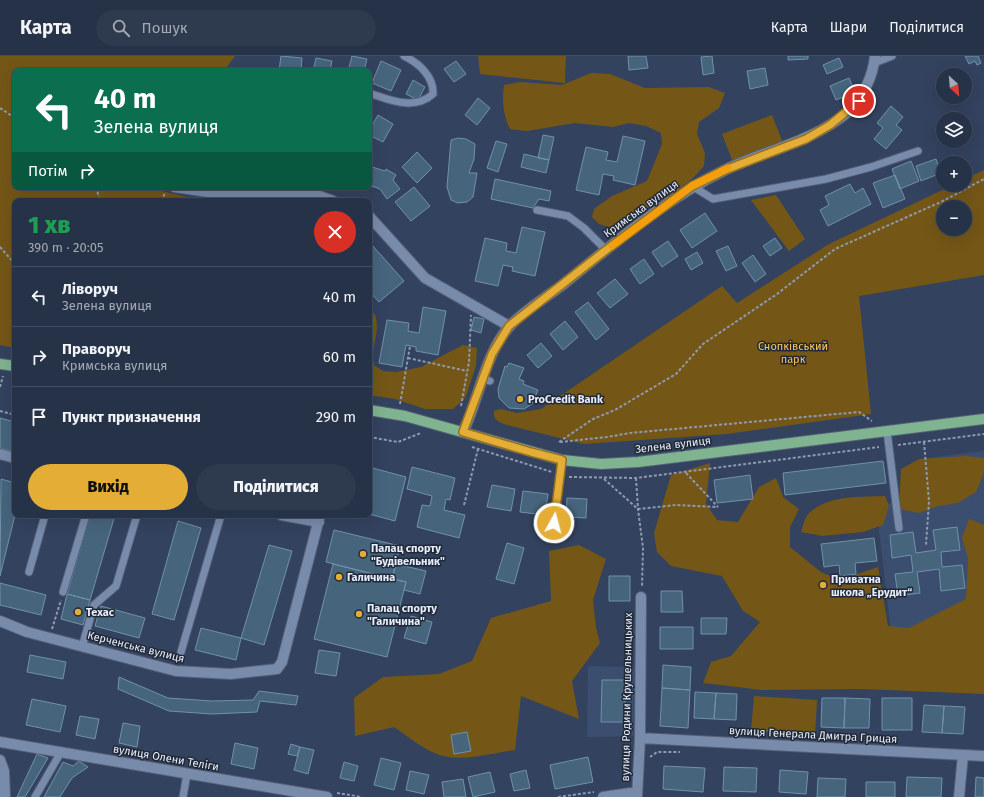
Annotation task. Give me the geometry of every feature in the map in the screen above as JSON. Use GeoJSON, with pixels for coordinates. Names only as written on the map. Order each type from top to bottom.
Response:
{"type":"FeatureCollection","features":[{"type":"Feature","properties":{"kind":"main road"},"geometry":{"type":"LineString","coordinates":[[0,364],[12,366]]}},
{"type":"Feature","properties":{"kind":"main road","name":"Зелена вулиця"},"geometry":{"type":"LineString","coordinates":[[372,410],[405,416],[562,460],[602,464],[638,462],[984,419]]}},
{"type":"Feature","properties":{"kind":"street","name":"Кримська вулиця"},"geometry":{"type":"LineString","coordinates":[[463,432],[487,380],[492,354],[509,326],[606,250],[692,186],[725,170],[806,139],[830,125],[859,101],[874,60]]}},
{"type":"Feature","properties":{"kind":"street"},"geometry":{"type":"LineString","coordinates":[[195,190],[236,196],[271,198],[312,190],[327,198]]}},
{"type":"Feature","properties":{"kind":"street"},"geometry":{"type":"LineString","coordinates":[[372,219],[425,278],[509,326]]}},
{"type":"Feature","properties":{"kind":"street"},"geometry":{"type":"LineString","coordinates":[[0,454],[12,457]]}},
{"type":"Feature","properties":{"kind":"street","name":"Керченська вулиця"},"geometry":{"type":"LineString","coordinates":[[0,621],[27,632],[176,671],[231,674],[277,669],[282,662],[320,519]]}},
{"type":"Feature","properties":{"kind":"street","name":"вулиця Родини Крушельницьких"},"geometry":{"type":"LineString","coordinates":[[637,795],[640,738],[641,597]]}},
{"type":"Feature","properties":{"kind":"street","name":"вулиця Генерала Дмитра Грицая"},"geometry":{"type":"LineString","coordinates":[[640,738],[984,756]]}},
{"type":"Feature","properties":{"kind":"street","name":"вулиця Олени Теліги"},"geometry":{"type":"LineString","coordinates":[[0,742],[327,797]]}},
{"type":"Feature","properties":{"kind":"street"},"geometry":{"type":"LineString","coordinates":[[959,797],[964,755]]}},
{"type":"Feature","properties":{"kind":"street"},"geometry":{"type":"LineString","coordinates":[[0,760],[4,771],[5,797]]}},
{"type":"Feature","properties":{"kind":"street"},"geometry":{"type":"LineString","coordinates":[[603,797],[637,795]]}},
{"type":"Feature","properties":{"kind":"lane"},"geometry":{"type":"LineString","coordinates":[[372,94],[387,99],[412,104],[420,103],[433,94],[433,86],[427,74],[412,60],[404,56]]}},
{"type":"Feature","properties":{"kind":"lane"},"geometry":{"type":"LineString","coordinates":[[874,60],[892,56]]}},
{"type":"Feature","properties":{"kind":"lane"},"geometry":{"type":"LineString","coordinates":[[692,186],[714,199],[826,178],[871,167],[918,151]]}},
{"type":"Feature","properties":{"kind":"lane"},"geometry":{"type":"LineString","coordinates":[[537,210],[568,216],[584,228],[606,250]]}},
{"type":"Feature","properties":{"kind":"lane"},"geometry":{"type":"LineString","coordinates":[[886,431],[899,528]]}},
{"type":"Feature","properties":{"kind":"lane"},"geometry":{"type":"LineString","coordinates":[[554,523],[562,460]]}},
{"type":"Feature","properties":{"kind":"lane"},"geometry":{"type":"LineString","coordinates":[[29,572],[44,518]]}},
{"type":"Feature","properties":{"kind":"lane"},"geometry":{"type":"LineString","coordinates":[[63,592],[85,518]]}},
{"type":"Feature","properties":{"kind":"lane"},"geometry":{"type":"LineString","coordinates":[[82,647],[94,605],[116,586],[136,518]]}},
{"type":"Feature","properties":{"kind":"lane"},"geometry":{"type":"LineString","coordinates":[[181,652],[220,518]]}},
{"type":"Feature","properties":{"kind":"lane"},"geometry":{"type":"LineString","coordinates":[[35,797],[61,752]]}},
{"type":"Feature","properties":{"kind":"lane"},"geometry":{"type":"LineString","coordinates":[[183,797],[187,774]]}},
{"type":"Feature","properties":{"kind":"path"},"geometry":{"type":"LineString","coordinates":[[0,108],[12,116]]}},
{"type":"Feature","properties":{"kind":"path"},"geometry":{"type":"LineString","coordinates":[[872,421],[859,412],[630,432],[607,437],[559,442],[593,419],[615,410],[676,374],[703,344],[777,294],[835,249],[943,201],[984,179]]}},
{"type":"Feature","properties":{"kind":"path"},"geometry":{"type":"LineString","coordinates":[[0,247],[12,261]]}},
{"type":"Feature","properties":{"kind":"path"},"geometry":{"type":"LineString","coordinates":[[460,408],[467,371],[470,319],[475,307]]}},
{"type":"Feature","properties":{"kind":"path"},"geometry":{"type":"LineString","coordinates":[[399,409],[410,346]]}},
{"type":"Feature","properties":{"kind":"path"},"geometry":{"type":"LineString","coordinates":[[407,358],[467,371]]}},
{"type":"Feature","properties":{"kind":"path"},"geometry":{"type":"LineString","coordinates":[[0,387],[4,375]]}},
{"type":"Feature","properties":{"kind":"path"},"geometry":{"type":"LineString","coordinates":[[0,411],[12,414]]}},
{"type":"Feature","properties":{"kind":"path"},"geometry":{"type":"LineString","coordinates":[[372,438],[398,442],[424,431]]}},
{"type":"Feature","properties":{"kind":"path"},"geometry":{"type":"LineString","coordinates":[[893,446],[984,434]]}},
{"type":"Feature","properties":{"kind":"path"},"geometry":{"type":"LineString","coordinates":[[924,442],[929,501],[926,545]]}},
{"type":"Feature","properties":{"kind":"path"},"geometry":{"type":"LineString","coordinates":[[464,505],[478,449]]}},
{"type":"Feature","properties":{"kind":"path"},"geometry":{"type":"LineString","coordinates":[[603,478],[638,510],[676,505],[718,507],[686,472]]}},
{"type":"Feature","properties":{"kind":"path"},"geometry":{"type":"LineString","coordinates":[[636,478],[643,548],[641,597]]}},
{"type":"Feature","properties":{"kind":"path"},"geometry":{"type":"LineString","coordinates":[[49,638],[63,592]]}},
{"type":"Feature","properties":{"kind":"path"},"geometry":{"type":"LineString","coordinates":[[649,759],[657,752],[684,752]]}},
{"type":"Feature","properties":{"kind":"shaded area"},"geometry":{"type":"Polygon","coordinates":[[[984,451],[984,637],[893,648],[876,505],[922,499],[919,459],[984,451]]]}},
{"type":"Feature","properties":{"kind":"shaded area"},"geometry":{"type":"Polygon","coordinates":[[[588,666],[634,667],[634,736],[587,737],[588,666]]]}},
{"type":"Feature","properties":{"kind":"green space"},"geometry":{"type":"Polygon","coordinates":[[[0,56],[235,56],[226,68],[12,68],[12,190],[157,190],[192,198],[12,198],[12,347],[0,345],[0,56]]]}},
{"type":"Feature","properties":{"kind":"green space"},"geometry":{"type":"Polygon","coordinates":[[[478,56],[566,56],[565,83],[480,74],[478,56]]]}},
{"type":"Feature","properties":{"kind":"green space"},"geometry":{"type":"Polygon","coordinates":[[[591,73],[610,74],[645,88],[709,87],[725,93],[719,108],[699,122],[697,134],[705,153],[704,166],[693,178],[671,195],[613,228],[599,224],[592,217],[594,209],[612,196],[647,181],[662,144],[661,133],[646,126],[629,123],[613,127],[575,123],[527,131],[510,129],[504,108],[504,85],[520,82],[562,85],[591,73]]]}},
{"type":"Feature","properties":{"kind":"green space"},"geometry":{"type":"Polygon","coordinates":[[[772,115],[783,143],[733,162],[722,134],[772,115]]]}},
{"type":"Feature","properties":{"kind":"green space","name":"Снопківський парк"},"geometry":{"type":"Polygon","coordinates":[[[984,170],[984,275],[859,296],[871,414],[727,434],[584,444],[507,425],[495,419],[494,411],[501,409],[517,413],[541,409],[722,286],[737,303],[829,244],[938,192],[972,192],[972,176],[984,170]]]}},
{"type":"Feature","properties":{"kind":"green space"},"geometry":{"type":"Polygon","coordinates":[[[776,195],[805,239],[789,251],[751,200],[776,195]]]}},
{"type":"Feature","properties":{"kind":"green space"},"geometry":{"type":"Polygon","coordinates":[[[372,313],[375,314],[377,321],[373,352],[374,365],[383,371],[396,372],[421,367],[463,345],[477,348],[476,366],[466,396],[453,409],[425,409],[395,399],[372,395],[372,313]]]}},
{"type":"Feature","properties":{"kind":"green space"},"geometry":{"type":"Polygon","coordinates":[[[966,456],[984,458],[984,472],[976,492],[958,503],[938,506],[919,513],[899,509],[901,469],[919,459],[966,456]]]}},
{"type":"Feature","properties":{"kind":"green space"},"geometry":{"type":"Polygon","coordinates":[[[710,463],[706,504],[717,520],[738,522],[759,487],[776,478],[783,497],[799,509],[790,527],[790,547],[821,572],[840,580],[878,567],[888,626],[909,628],[966,599],[968,558],[962,538],[969,519],[984,525],[984,694],[863,689],[762,690],[703,683],[711,662],[731,656],[760,622],[743,611],[722,576],[671,566],[657,552],[654,533],[671,475],[710,463]]]}},
{"type":"Feature","properties":{"kind":"green space"},"geometry":{"type":"Polygon","coordinates":[[[885,496],[889,506],[883,525],[863,532],[822,536],[801,532],[808,514],[818,506],[827,502],[846,498],[885,496]]]}},
{"type":"Feature","properties":{"kind":"green space"},"geometry":{"type":"Polygon","coordinates":[[[579,545],[606,559],[593,600],[596,628],[600,643],[572,681],[579,719],[521,696],[515,750],[464,758],[448,757],[433,752],[419,745],[394,727],[355,736],[354,698],[383,677],[439,674],[472,661],[491,618],[551,601],[549,551],[579,545]]]}},
{"type":"Feature","properties":{"kind":"green space"},"geometry":{"type":"Polygon","coordinates":[[[754,696],[817,700],[815,735],[751,731],[754,696]]]}},
{"type":"Feature","properties":{"kind":"building"},"geometry":{"type":"Polygon","coordinates":[[[281,56],[302,58],[301,68],[279,68],[281,56]]]}},
{"type":"Feature","properties":{"kind":"building"},"geometry":{"type":"Polygon","coordinates":[[[352,56],[367,59],[365,68],[349,68],[352,56]]]}},
{"type":"Feature","properties":{"kind":"building"},"geometry":{"type":"Polygon","coordinates":[[[628,56],[646,56],[648,68],[629,70],[628,56]]]}},
{"type":"Feature","properties":{"kind":"building"},"geometry":{"type":"Polygon","coordinates":[[[712,56],[714,73],[703,75],[701,57],[712,56]]]}},
{"type":"Feature","properties":{"kind":"building"},"geometry":{"type":"Polygon","coordinates":[[[788,56],[808,56],[808,59],[788,60],[788,56]]]}},
{"type":"Feature","properties":{"kind":"building"},"geometry":{"type":"Polygon","coordinates":[[[965,56],[978,56],[981,63],[977,65],[975,61],[969,64],[965,56]]]}},
{"type":"Feature","properties":{"kind":"building"},"geometry":{"type":"Polygon","coordinates":[[[316,58],[332,61],[331,68],[314,68],[316,58]]]}},
{"type":"Feature","properties":{"kind":"building"},"geometry":{"type":"Polygon","coordinates":[[[839,58],[843,67],[827,74],[823,65],[839,58]]]}},
{"type":"Feature","properties":{"kind":"building"},"geometry":{"type":"Polygon","coordinates":[[[381,61],[401,70],[391,91],[372,83],[381,61]]]}},
{"type":"Feature","properties":{"kind":"building"},"geometry":{"type":"Polygon","coordinates":[[[456,61],[466,74],[454,82],[444,69],[456,61]]]}},
{"type":"Feature","properties":{"kind":"building"},"geometry":{"type":"Polygon","coordinates":[[[765,68],[768,85],[750,89],[747,71],[765,68]]]}},
{"type":"Feature","properties":{"kind":"building"},"geometry":{"type":"Polygon","coordinates":[[[849,78],[855,92],[836,100],[830,86],[849,78]]]}},
{"type":"Feature","properties":{"kind":"building"},"geometry":{"type":"Polygon","coordinates":[[[413,80],[425,87],[418,100],[406,94],[413,80]]]}},
{"type":"Feature","properties":{"kind":"building"},"geometry":{"type":"Polygon","coordinates":[[[478,98],[490,108],[477,125],[465,115],[478,98]]]}},
{"type":"Feature","properties":{"kind":"building"},"geometry":{"type":"Polygon","coordinates":[[[891,106],[903,117],[896,125],[902,130],[886,149],[874,139],[883,128],[877,123],[891,106]]]}},
{"type":"Feature","properties":{"kind":"building"},"geometry":{"type":"Polygon","coordinates":[[[378,115],[393,124],[383,142],[372,136],[372,126],[378,115]]]}},
{"type":"Feature","properties":{"kind":"building"},"geometry":{"type":"Polygon","coordinates":[[[543,135],[554,137],[549,160],[538,158],[543,135]]]}},
{"type":"Feature","properties":{"kind":"building"},"geometry":{"type":"Polygon","coordinates":[[[623,136],[645,141],[635,185],[613,180],[614,176],[603,174],[599,195],[576,190],[586,147],[608,152],[606,160],[617,162],[623,136]]]}},
{"type":"Feature","properties":{"kind":"building"},"geometry":{"type":"Polygon","coordinates":[[[458,138],[466,139],[475,144],[474,159],[469,173],[477,173],[473,197],[467,202],[458,203],[451,200],[447,187],[451,140],[458,138]]]}},
{"type":"Feature","properties":{"kind":"building"},"geometry":{"type":"Polygon","coordinates":[[[496,141],[507,144],[498,172],[487,168],[496,141]]]}},
{"type":"Feature","properties":{"kind":"building"},"geometry":{"type":"Polygon","coordinates":[[[417,152],[432,168],[417,183],[402,167],[417,152]]]}},
{"type":"Feature","properties":{"kind":"building"},"geometry":{"type":"Polygon","coordinates":[[[524,154],[549,160],[546,173],[521,167],[524,154]]]}},
{"type":"Feature","properties":{"kind":"building"},"geometry":{"type":"Polygon","coordinates":[[[936,159],[936,175],[921,181],[916,166],[936,159]]]}},
{"type":"Feature","properties":{"kind":"building"},"geometry":{"type":"Polygon","coordinates":[[[911,161],[919,181],[900,189],[892,169],[911,161]]]}},
{"type":"Feature","properties":{"kind":"building"},"geometry":{"type":"Polygon","coordinates":[[[372,167],[385,171],[386,169],[396,175],[393,180],[400,189],[387,199],[380,189],[372,186],[372,167]]]}},
{"type":"Feature","properties":{"kind":"building"},"geometry":{"type":"Polygon","coordinates":[[[895,175],[905,199],[883,208],[873,183],[895,175]]]}},
{"type":"Feature","properties":{"kind":"building"},"geometry":{"type":"Polygon","coordinates":[[[495,179],[551,191],[549,201],[539,199],[533,208],[491,199],[495,179]]]}},
{"type":"Feature","properties":{"kind":"building"},"geometry":{"type":"Polygon","coordinates":[[[850,184],[855,193],[863,188],[871,204],[828,226],[820,210],[829,205],[825,196],[850,184]]]}},
{"type":"Feature","properties":{"kind":"building"},"geometry":{"type":"Polygon","coordinates":[[[414,187],[430,206],[411,221],[395,202],[414,187]]]}},
{"type":"Feature","properties":{"kind":"building"},"geometry":{"type":"Polygon","coordinates":[[[705,213],[717,231],[692,248],[680,230],[705,213]]]}},
{"type":"Feature","properties":{"kind":"building"},"geometry":{"type":"Polygon","coordinates":[[[522,227],[545,232],[535,276],[512,271],[513,267],[503,265],[498,286],[475,281],[485,238],[507,243],[506,251],[516,253],[522,227]]]}},
{"type":"Feature","properties":{"kind":"building"},"geometry":{"type":"Polygon","coordinates":[[[775,238],[782,248],[770,256],[763,246],[775,238]]]}},
{"type":"Feature","properties":{"kind":"building"},"geometry":{"type":"Polygon","coordinates":[[[668,241],[678,256],[662,267],[652,252],[668,241]]]}},
{"type":"Feature","properties":{"kind":"building"},"geometry":{"type":"Polygon","coordinates":[[[372,245],[404,281],[379,302],[372,294],[372,245]]]}},
{"type":"Feature","properties":{"kind":"building"},"geometry":{"type":"Polygon","coordinates":[[[728,246],[737,266],[726,271],[716,251],[728,246]]]}},
{"type":"Feature","properties":{"kind":"building"},"geometry":{"type":"Polygon","coordinates":[[[697,252],[703,263],[691,270],[685,259],[697,252]]]}},
{"type":"Feature","properties":{"kind":"building"},"geometry":{"type":"Polygon","coordinates":[[[753,255],[766,274],[755,282],[742,263],[753,255]]]}},
{"type":"Feature","properties":{"kind":"building"},"geometry":{"type":"Polygon","coordinates":[[[644,259],[654,274],[640,284],[630,269],[644,259]]]}},
{"type":"Feature","properties":{"kind":"building"},"geometry":{"type":"Polygon","coordinates":[[[615,279],[628,294],[610,308],[597,293],[615,279]]]}},
{"type":"Feature","properties":{"kind":"building"},"geometry":{"type":"Polygon","coordinates":[[[588,302],[609,329],[596,340],[575,312],[588,302]]]}},
{"type":"Feature","properties":{"kind":"building"},"geometry":{"type":"Polygon","coordinates":[[[423,307],[446,311],[438,355],[416,351],[416,347],[406,345],[402,367],[379,363],[387,320],[409,323],[408,331],[419,333],[423,307]]]}},
{"type":"Feature","properties":{"kind":"building"},"geometry":{"type":"Polygon","coordinates":[[[474,317],[484,319],[481,333],[471,330],[474,317]]]}},
{"type":"Feature","properties":{"kind":"building"},"geometry":{"type":"Polygon","coordinates":[[[565,321],[578,337],[563,350],[550,334],[565,321]]]}},
{"type":"Feature","properties":{"kind":"building"},"geometry":{"type":"Polygon","coordinates":[[[541,343],[552,356],[538,368],[527,355],[541,343]]]}},
{"type":"Feature","properties":{"kind":"building"},"geometry":{"type":"Polygon","coordinates":[[[509,363],[524,368],[519,379],[524,381],[523,384],[538,390],[532,404],[524,409],[509,408],[499,398],[498,389],[505,366],[507,367],[509,363]]]}},
{"type":"Feature","properties":{"kind":"building"},"geometry":{"type":"Polygon","coordinates":[[[0,418],[12,421],[12,451],[0,448],[0,418]]]}},
{"type":"Feature","properties":{"kind":"building"},"geometry":{"type":"Polygon","coordinates":[[[883,461],[886,483],[785,495],[783,473],[883,461]]]}},
{"type":"Feature","properties":{"kind":"building"},"geometry":{"type":"Polygon","coordinates":[[[412,467],[455,478],[450,500],[446,499],[444,510],[465,515],[459,538],[417,527],[422,505],[430,506],[432,496],[407,489],[412,467]]]}},
{"type":"Feature","properties":{"kind":"building"},"geometry":{"type":"Polygon","coordinates":[[[372,468],[406,477],[395,521],[372,515],[372,468]]]}},
{"type":"Feature","properties":{"kind":"building"},"geometry":{"type":"Polygon","coordinates":[[[750,475],[753,499],[717,503],[714,480],[750,475]]]}},
{"type":"Feature","properties":{"kind":"building"},"geometry":{"type":"Polygon","coordinates":[[[1,479],[12,482],[12,518],[14,518],[0,576],[1,479]]]}},
{"type":"Feature","properties":{"kind":"building"},"geometry":{"type":"Polygon","coordinates":[[[492,485],[515,489],[511,511],[487,507],[492,485]]]}},
{"type":"Feature","properties":{"kind":"building"},"geometry":{"type":"Polygon","coordinates":[[[523,491],[548,494],[545,515],[520,512],[523,491]]]}},
{"type":"Feature","properties":{"kind":"building"},"geometry":{"type":"Polygon","coordinates":[[[567,498],[587,499],[586,518],[566,517],[567,498]]]}},
{"type":"Feature","properties":{"kind":"building"},"geometry":{"type":"Polygon","coordinates":[[[89,518],[114,518],[90,600],[67,594],[89,518]]]}},
{"type":"Feature","properties":{"kind":"building"},"geometry":{"type":"Polygon","coordinates":[[[178,521],[201,528],[174,620],[152,614],[178,521]]]}},
{"type":"Feature","properties":{"kind":"building"},"geometry":{"type":"Polygon","coordinates":[[[957,527],[960,550],[941,552],[942,567],[962,565],[965,588],[941,591],[939,569],[917,572],[920,593],[898,596],[895,574],[913,572],[911,555],[892,558],[890,535],[913,532],[916,553],[936,550],[933,530],[957,527]]]}},
{"type":"Feature","properties":{"kind":"building","name":"Палац спорту \"Будівельник\""},"geometry":{"type":"Polygon","coordinates":[[[334,530],[400,546],[392,579],[326,562],[334,530]]]}},
{"type":"Feature","properties":{"kind":"building"},"geometry":{"type":"Polygon","coordinates":[[[874,538],[877,561],[855,563],[856,574],[840,576],[839,565],[824,567],[821,544],[874,538]]]}},
{"type":"Feature","properties":{"kind":"building"},"geometry":{"type":"Polygon","coordinates":[[[507,543],[524,548],[514,584],[496,579],[507,543]]]}},
{"type":"Feature","properties":{"kind":"building"},"geometry":{"type":"Polygon","coordinates":[[[269,545],[292,551],[264,645],[241,638],[269,545]]]}},
{"type":"Feature","properties":{"kind":"building","name":"Палац спорту \"Галичина\""},"geometry":{"type":"Polygon","coordinates":[[[333,564],[406,582],[387,657],[314,639],[333,564]]]}},
{"type":"Feature","properties":{"kind":"building"},"geometry":{"type":"Polygon","coordinates":[[[396,564],[426,571],[420,594],[404,590],[406,582],[392,579],[396,564]]]}},
{"type":"Feature","properties":{"kind":"building"},"geometry":{"type":"Polygon","coordinates":[[[609,576],[630,576],[630,601],[609,601],[609,576]]]}},
{"type":"Feature","properties":{"kind":"building"},"geometry":{"type":"Polygon","coordinates":[[[0,583],[46,595],[41,615],[0,605],[0,583]]]}},
{"type":"Feature","properties":{"kind":"building"},"geometry":{"type":"Polygon","coordinates":[[[661,591],[682,591],[683,612],[661,612],[661,591]]]}},
{"type":"Feature","properties":{"kind":"building"},"geometry":{"type":"Polygon","coordinates":[[[67,594],[90,600],[83,625],[61,619],[67,594]]]}},
{"type":"Feature","properties":{"kind":"building"},"geometry":{"type":"Polygon","coordinates":[[[101,606],[145,618],[139,638],[95,626],[101,606]]]}},
{"type":"Feature","properties":{"kind":"building"},"geometry":{"type":"Polygon","coordinates":[[[411,616],[432,622],[426,644],[404,638],[411,616]]]}},
{"type":"Feature","properties":{"kind":"building"},"geometry":{"type":"Polygon","coordinates":[[[701,618],[727,618],[726,634],[701,634],[701,618]]]}},
{"type":"Feature","properties":{"kind":"building"},"geometry":{"type":"Polygon","coordinates":[[[660,627],[693,627],[693,649],[660,649],[660,627]]]}},
{"type":"Feature","properties":{"kind":"building"},"geometry":{"type":"Polygon","coordinates":[[[201,628],[241,638],[236,660],[195,650],[201,628]]]}},
{"type":"Feature","properties":{"kind":"building"},"geometry":{"type":"Polygon","coordinates":[[[319,650],[340,653],[336,676],[315,673],[319,650]]]}},
{"type":"Feature","properties":{"kind":"building"},"geometry":{"type":"Polygon","coordinates":[[[30,655],[66,662],[63,679],[27,672],[30,655]]]}},
{"type":"Feature","properties":{"kind":"building"},"geometry":{"type":"Polygon","coordinates":[[[663,665],[691,667],[690,690],[662,688],[663,665]]]}},
{"type":"Feature","properties":{"kind":"building"},"geometry":{"type":"Polygon","coordinates":[[[119,677],[168,698],[212,701],[253,700],[259,691],[298,696],[296,705],[260,701],[257,712],[212,714],[169,711],[118,689],[119,677]]]}},
{"type":"Feature","properties":{"kind":"building"},"geometry":{"type":"Polygon","coordinates":[[[602,680],[626,680],[624,722],[601,722],[602,680]]]}},
{"type":"Feature","properties":{"kind":"building"},"geometry":{"type":"Polygon","coordinates":[[[662,688],[690,690],[688,728],[660,726],[662,688]]]}},
{"type":"Feature","properties":{"kind":"building"},"geometry":{"type":"Polygon","coordinates":[[[695,692],[716,693],[714,719],[694,718],[695,692]]]}},
{"type":"Feature","properties":{"kind":"building"},"geometry":{"type":"Polygon","coordinates":[[[716,693],[737,694],[736,720],[714,719],[716,693]]]}},
{"type":"Feature","properties":{"kind":"building"},"geometry":{"type":"Polygon","coordinates":[[[822,698],[845,698],[844,728],[821,727],[822,698]]]}},
{"type":"Feature","properties":{"kind":"building"},"geometry":{"type":"Polygon","coordinates":[[[845,698],[870,699],[869,728],[844,728],[845,698]]]}},
{"type":"Feature","properties":{"kind":"building"},"geometry":{"type":"Polygon","coordinates":[[[882,698],[912,698],[912,730],[882,730],[882,698]]]}},
{"type":"Feature","properties":{"kind":"building"},"geometry":{"type":"Polygon","coordinates":[[[32,699],[66,706],[60,732],[26,725],[32,699]]]}},
{"type":"Feature","properties":{"kind":"building"},"geometry":{"type":"Polygon","coordinates":[[[924,705],[944,706],[942,733],[922,732],[924,705]]]}},
{"type":"Feature","properties":{"kind":"building"},"geometry":{"type":"Polygon","coordinates":[[[944,706],[965,707],[963,734],[942,733],[944,706]]]}},
{"type":"Feature","properties":{"kind":"building"},"geometry":{"type":"Polygon","coordinates":[[[80,716],[99,719],[95,739],[76,735],[80,716]]]}},
{"type":"Feature","properties":{"kind":"building"},"geometry":{"type":"Polygon","coordinates":[[[123,723],[140,726],[137,747],[119,743],[123,723]]]}},
{"type":"Feature","properties":{"kind":"building"},"geometry":{"type":"Polygon","coordinates":[[[467,732],[471,751],[454,754],[451,735],[467,732]]]}},
{"type":"Feature","properties":{"kind":"building"},"geometry":{"type":"Polygon","coordinates":[[[235,743],[258,748],[254,769],[231,764],[235,743]]]}},
{"type":"Feature","properties":{"kind":"building"},"geometry":{"type":"Polygon","coordinates":[[[291,744],[300,747],[297,756],[288,754],[291,744]]]}},
{"type":"Feature","properties":{"kind":"building"},"geometry":{"type":"Polygon","coordinates":[[[300,747],[314,750],[308,774],[294,770],[300,747]]]}},
{"type":"Feature","properties":{"kind":"building"},"geometry":{"type":"Polygon","coordinates":[[[37,754],[48,758],[25,797],[17,797],[37,754]]]}},
{"type":"Feature","properties":{"kind":"building"},"geometry":{"type":"Polygon","coordinates":[[[588,757],[593,782],[555,789],[550,765],[588,757]]]}},
{"type":"Feature","properties":{"kind":"building"},"geometry":{"type":"Polygon","coordinates":[[[381,758],[401,763],[394,790],[374,785],[381,758]]]}},
{"type":"Feature","properties":{"kind":"building"},"geometry":{"type":"Polygon","coordinates":[[[79,761],[88,767],[72,778],[60,797],[44,797],[63,762],[73,766],[79,761]]]}},
{"type":"Feature","properties":{"kind":"building"},"geometry":{"type":"Polygon","coordinates":[[[344,762],[358,766],[354,781],[340,778],[344,762]]]}},
{"type":"Feature","properties":{"kind":"building"},"geometry":{"type":"Polygon","coordinates":[[[664,766],[705,768],[703,792],[663,789],[664,766]]]}},
{"type":"Feature","properties":{"kind":"building"},"geometry":{"type":"Polygon","coordinates":[[[724,767],[757,768],[756,792],[723,791],[724,767]]]}},
{"type":"Feature","properties":{"kind":"building"},"geometry":{"type":"Polygon","coordinates":[[[526,770],[530,788],[514,791],[510,774],[526,770]]]}},
{"type":"Feature","properties":{"kind":"building"},"geometry":{"type":"Polygon","coordinates":[[[780,770],[808,772],[806,794],[779,792],[780,770]]]}},
{"type":"Feature","properties":{"kind":"building"},"geometry":{"type":"Polygon","coordinates":[[[410,771],[429,775],[424,794],[406,790],[410,771]]]}},
{"type":"Feature","properties":{"kind":"building"},"geometry":{"type":"Polygon","coordinates":[[[490,772],[495,792],[473,797],[468,777],[490,772]]]}},
{"type":"Feature","properties":{"kind":"building"},"geometry":{"type":"Polygon","coordinates":[[[907,777],[942,778],[941,797],[906,797],[907,777]]]}},
{"type":"Feature","properties":{"kind":"building"},"geometry":{"type":"Polygon","coordinates":[[[976,777],[984,778],[984,797],[975,797],[976,777]]]}},
{"type":"Feature","properties":{"kind":"building"},"geometry":{"type":"Polygon","coordinates":[[[818,778],[846,779],[845,797],[817,797],[818,778]]]}},
{"type":"Feature","properties":{"kind":"building"},"geometry":{"type":"Polygon","coordinates":[[[463,779],[466,797],[444,797],[442,782],[463,779]]]}},
{"type":"Feature","properties":{"kind":"building"},"geometry":{"type":"Polygon","coordinates":[[[866,782],[895,782],[895,797],[866,797],[866,782]]]}},
{"type":"Feature","properties":{"kind":"slow traffic"},"geometry":{"type":"LineString","coordinates":[[612,246],[692,186],[728,168]]}},
{"type":"Feature","properties":{"kind":"place","name":"ProCredit Bank"},"geometry":{"type":"Point","coordinates":[520,399]}},
{"type":"Feature","properties":{"kind":"place","name":"Палац спорту \"Будівельник\""},"geometry":{"type":"Point","coordinates":[363,554]}},
{"type":"Feature","properties":{"kind":"place","name":"Галичина"},"geometry":{"type":"Point","coordinates":[339,577]}},
{"type":"Feature","properties":{"kind":"place","name":"Приватна школа „Ерудит“"},"geometry":{"type":"Point","coordinates":[823,585]}},
{"type":"Feature","properties":{"kind":"place","name":"Техас"},"geometry":{"type":"Point","coordinates":[78,612]}},
{"type":"Feature","properties":{"kind":"place","name":"Палац спорту \"Галичина\""},"geometry":{"type":"Point","coordinates":[359,614]}},
{"type":"Feature","properties":{"kind":"route"},"geometry":{"type":"LineString","coordinates":[[554,523],[562,460],[463,432],[484,379],[492,354],[509,326],[606,250],[692,186],[725,170],[806,139],[830,125],[859,101]]}}]}
